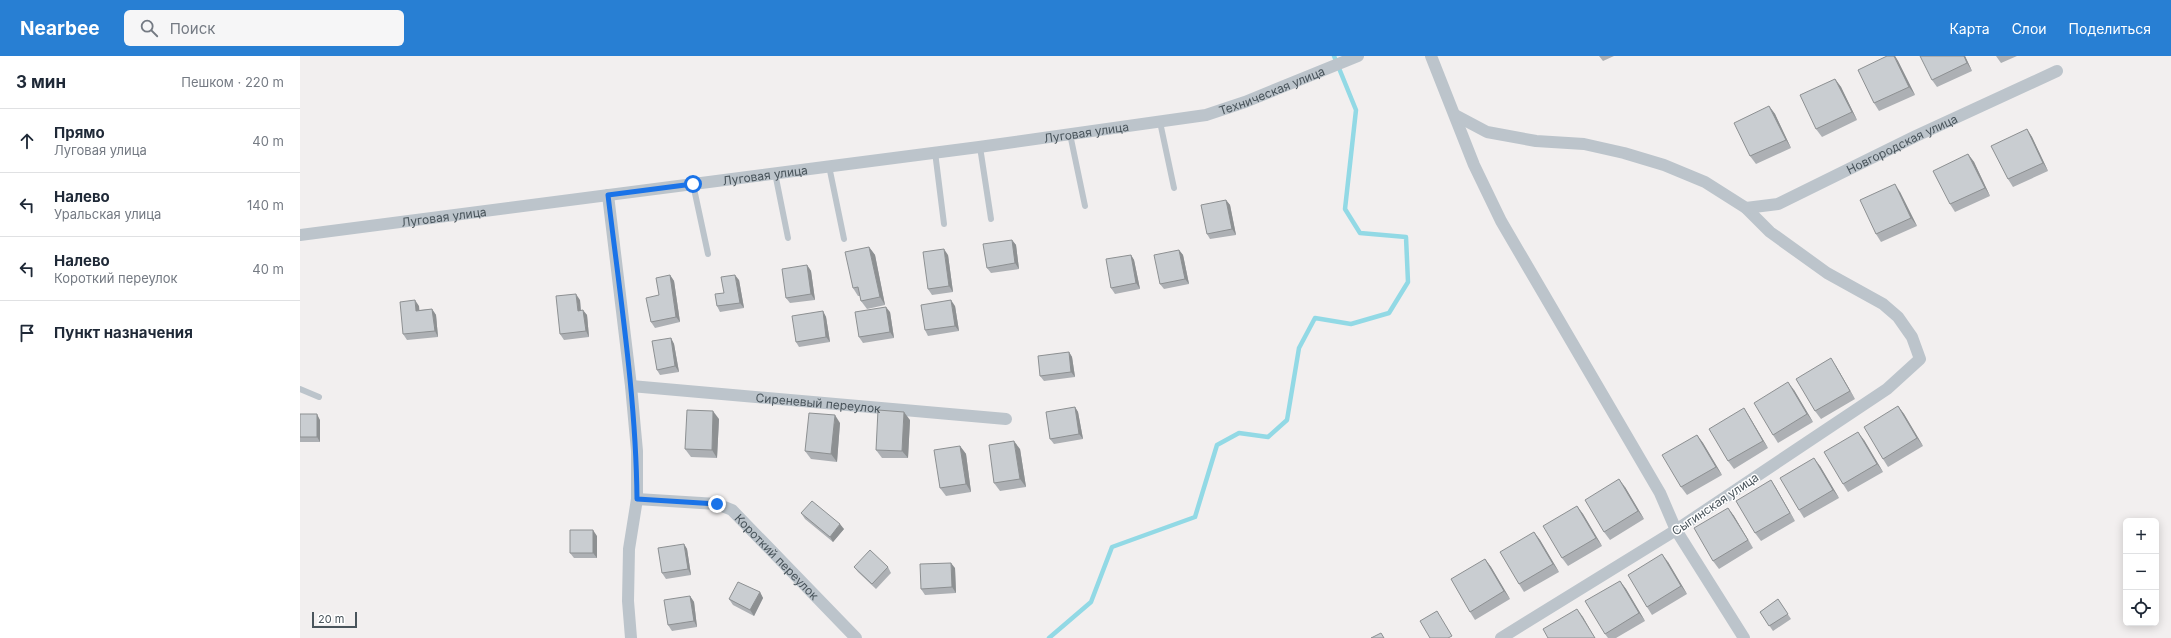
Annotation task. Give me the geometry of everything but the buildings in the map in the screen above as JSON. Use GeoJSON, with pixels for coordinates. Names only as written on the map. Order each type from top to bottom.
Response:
{"type":"FeatureCollection","features":[{"type":"Feature","properties":{"kind":"street","name":"Техническая улица"},"geometry":{"type":"LineString","coordinates":[[1206,115],[1245,102],[1358,56]]}},
{"type":"Feature","properties":{"kind":"street"},"geometry":{"type":"LineString","coordinates":[[1431,56],[1474,165],[1501,221],[1660,493],[1676,530],[1744,638]]}},
{"type":"Feature","properties":{"kind":"street","name":"Новгородская улица"},"geometry":{"type":"LineString","coordinates":[[1746,208],[1778,204],[1916,136],[2057,71]]}},
{"type":"Feature","properties":{"kind":"street","name":"Луговая улица"},"geometry":{"type":"LineString","coordinates":[[300,235],[1206,115]]}},
{"type":"Feature","properties":{"kind":"street"},"geometry":{"type":"LineString","coordinates":[[1455,115],[1487,132],[1536,141],[1584,144],[1657,163],[1705,182],[1746,208]]}},
{"type":"Feature","properties":{"kind":"street"},"geometry":{"type":"LineString","coordinates":[[608,195],[631,386],[637,451],[637,499],[629,549],[628,601],[631,638]]}},
{"type":"Feature","properties":{"kind":"street","name":"Сыгинская улица"},"geometry":{"type":"LineString","coordinates":[[1501,638],[1676,530],[1888,389],[1920,359],[1912,337],[1898,316],[1883,304],[1827,273],[1770,232],[1746,208]]}},
{"type":"Feature","properties":{"kind":"street","name":"Сиреневый переулок"},"geometry":{"type":"LineString","coordinates":[[631,386],[1006,419]]}},
{"type":"Feature","properties":{"kind":"street","name":"Короткий переулок"},"geometry":{"type":"LineString","coordinates":[[637,499],[717,504],[732,510],[856,638]]}},
{"type":"Feature","properties":{"kind":"lane"},"geometry":{"type":"LineString","coordinates":[[1160,122],[1174,188]]}},
{"type":"Feature","properties":{"kind":"lane"},"geometry":{"type":"LineString","coordinates":[[1070,134],[1085,206]]}},
{"type":"Feature","properties":{"kind":"lane"},"geometry":{"type":"LineString","coordinates":[[980,146],[991,219]]}},
{"type":"Feature","properties":{"kind":"lane"},"geometry":{"type":"LineString","coordinates":[[935,152],[944,224]]}},
{"type":"Feature","properties":{"kind":"lane"},"geometry":{"type":"LineString","coordinates":[[829,166],[844,239]]}},
{"type":"Feature","properties":{"kind":"lane"},"geometry":{"type":"LineString","coordinates":[[775,173],[788,238]]}},
{"type":"Feature","properties":{"kind":"lane"},"geometry":{"type":"LineString","coordinates":[[693,184],[708,254]]}},
{"type":"Feature","properties":{"kind":"lane"},"geometry":{"type":"LineString","coordinates":[[300,389],[319,397]]}},
{"type":"Feature","properties":{"kind":"waterway"},"geometry":{"type":"LineString","coordinates":[[1049,638],[1091,602],[1112,547],[1195,517],[1217,445],[1239,433],[1268,437],[1287,420],[1299,348],[1315,318],[1351,324],[1389,313],[1408,282],[1406,237],[1360,233],[1345,209],[1356,110],[1334,56]]}},
{"type":"Feature","properties":{"kind":"route"},"geometry":{"type":"LineString","coordinates":[[693,184],[608,195],[631,386],[637,451],[637,499],[717,504]]}}]}
